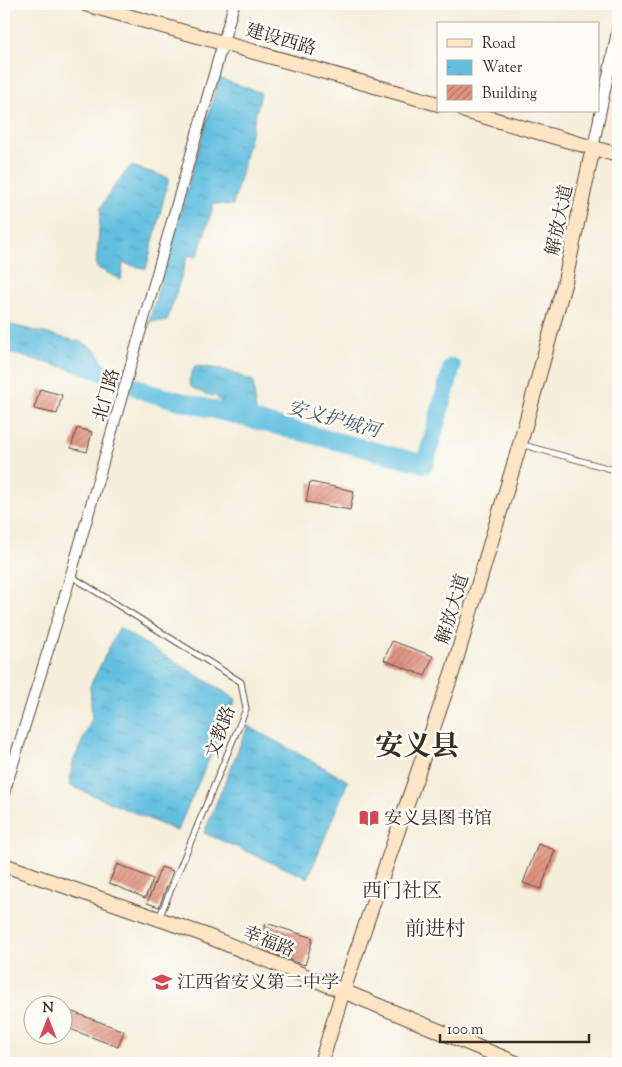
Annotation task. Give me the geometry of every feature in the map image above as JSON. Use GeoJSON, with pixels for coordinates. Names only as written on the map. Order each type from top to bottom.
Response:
{"type":"FeatureCollection","features":[{"type":"Feature","properties":{"kind":"street","name":"建设西路"},"geometry":{"type":"LineString","coordinates":[[85,4],[437,104]]}},
{"type":"Feature","properties":{"kind":"street","name":"北门路"},"geometry":{"type":"LineString","coordinates":[[4,793],[71,576],[234,4]]}},
{"type":"Feature","properties":{"kind":"street"},"geometry":{"type":"LineString","coordinates":[[592,152],[618,27]]}},
{"type":"Feature","properties":{"kind":"street"},"geometry":{"type":"LineString","coordinates":[[467,112],[592,152],[618,156]]}},
{"type":"Feature","properties":{"kind":"street","name":"解放大道"},"geometry":{"type":"LineString","coordinates":[[321,1063],[343,991],[453,670],[520,444],[565,281],[592,152]]}},
{"type":"Feature","properties":{"kind":"street","name":"幸福路"},"geometry":{"type":"LineString","coordinates":[[4,866],[202,934],[516,1063]]}},
{"type":"Feature","properties":{"kind":"lane"},"geometry":{"type":"LineString","coordinates":[[520,444],[618,471]]}},
{"type":"Feature","properties":{"kind":"lane","name":"文教路"},"geometry":{"type":"LineString","coordinates":[[71,576],[241,682],[246,709],[158,919]]}},
{"type":"Feature","properties":{"kind":"water"},"geometry":{"type":"Polygon","coordinates":[[[219,78],[261,93],[233,205],[214,204],[197,257],[188,255],[167,321],[151,321],[147,329],[219,78]]]}},
{"type":"Feature","properties":{"kind":"water"},"geometry":{"type":"Polygon","coordinates":[[[131,166],[169,178],[146,269],[123,263],[121,280],[96,267],[101,207],[115,185],[131,166]]]}},
{"type":"Feature","properties":{"kind":"water"},"geometry":{"type":"Polygon","coordinates":[[[4,323],[84,343],[97,351],[112,385],[80,372],[4,351],[4,323]]]}},
{"type":"Feature","properties":{"kind":"water"},"geometry":{"type":"Polygon","coordinates":[[[195,366],[222,369],[253,381],[256,413],[233,409],[222,403],[216,396],[205,394],[191,387],[189,380],[195,366]]]}},
{"type":"Feature","properties":{"kind":"water"},"geometry":{"type":"Polygon","coordinates":[[[119,628],[236,699],[177,831],[69,785],[73,762],[92,719],[90,686],[119,628]]]}},
{"type":"Feature","properties":{"kind":"water"},"geometry":{"type":"Polygon","coordinates":[[[248,726],[348,781],[308,878],[204,833],[248,726]]]}},
{"type":"Feature","properties":{"kind":"building"},"geometry":{"type":"Polygon","coordinates":[[[40,389],[62,395],[57,414],[34,409],[40,389]]]}},
{"type":"Feature","properties":{"kind":"building"},"geometry":{"type":"Polygon","coordinates":[[[77,428],[92,432],[87,452],[71,448],[77,428]]]}},
{"type":"Feature","properties":{"kind":"building"},"geometry":{"type":"Polygon","coordinates":[[[310,482],[354,491],[350,510],[306,502],[310,482]]]}},
{"type":"Feature","properties":{"kind":"building"},"geometry":{"type":"Polygon","coordinates":[[[392,641],[433,656],[425,676],[384,660],[392,641]]]}},
{"type":"Feature","properties":{"kind":"building"},"geometry":{"type":"Polygon","coordinates":[[[538,844],[555,850],[541,889],[523,883],[538,844]]]}},
{"type":"Feature","properties":{"kind":"building"},"geometry":{"type":"Polygon","coordinates":[[[117,864],[153,879],[145,898],[109,883],[117,864]]]}},
{"type":"Feature","properties":{"kind":"building"},"geometry":{"type":"Polygon","coordinates":[[[161,867],[173,871],[159,907],[147,903],[161,867]]]}},
{"type":"Feature","properties":{"kind":"building"},"geometry":{"type":"Polygon","coordinates":[[[266,923],[313,938],[305,965],[258,950],[266,923]]]}},
{"type":"Feature","properties":{"kind":"building"},"geometry":{"type":"Polygon","coordinates":[[[72,1012],[124,1031],[118,1047],[72,1030],[72,1012]]]}},
{"type":"Feature","properties":{"kind":"waterway","name":"安义护城河"},"geometry":{"type":"LineString","coordinates":[[84,365],[119,379]]}},
{"type":"Feature","properties":{"kind":"waterway","name":"安义护城河"},"geometry":{"type":"LineString","coordinates":[[134,386],[149,393],[425,464],[452,367]]}},
{"type":"Feature","properties":{"kind":"place","name":"安义县图书馆"},"geometry":{"type":"Point","coordinates":[369,818]}},
{"type":"Feature","properties":{"kind":"place","name":"江西省安义第二中学"},"geometry":{"type":"Point","coordinates":[162,982]}},
{"type":"Feature","properties":{"kind":"district","name":"安义县"},"geometry":{"type":"Point","coordinates":[417,745]}},
{"type":"Feature","properties":{"kind":"district","name":"西门社区"},"geometry":{"type":"Point","coordinates":[402,890]}},
{"type":"Feature","properties":{"kind":"district","name":"前进村"},"geometry":{"type":"Point","coordinates":[435,928]}}]}
